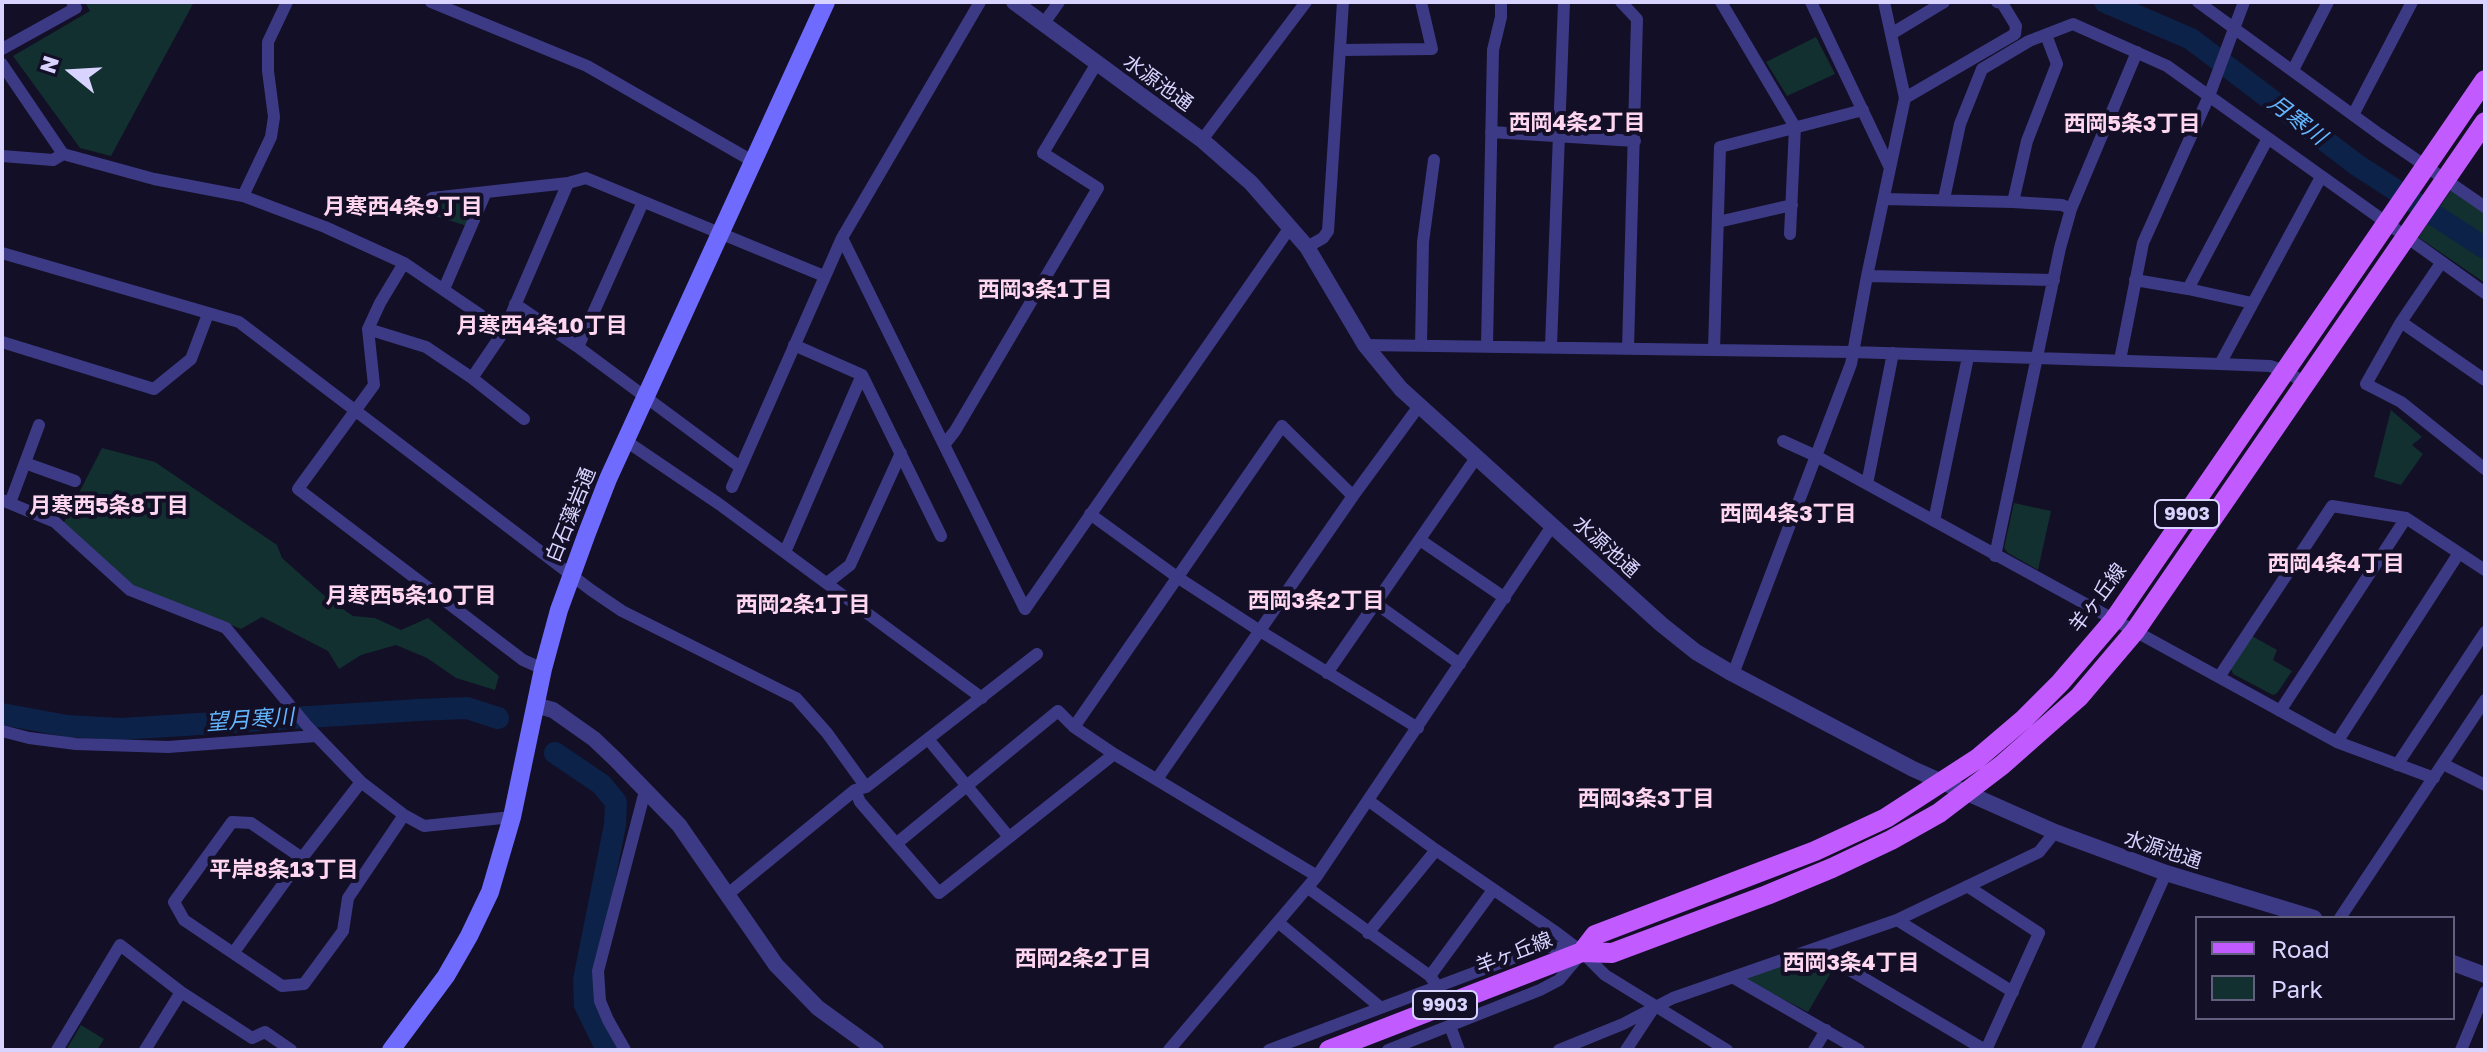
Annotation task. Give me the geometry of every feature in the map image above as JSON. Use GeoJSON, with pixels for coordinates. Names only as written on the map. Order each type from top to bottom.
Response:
{"type":"FeatureCollection","features":[{"type":"Feature","properties":{"kind":"main road","name":"白石藻岩通"},"geometry":{"type":"LineString","coordinates":[[391,1050],[446,976],[490,892],[512,817],[543,669],[572,573],[645,398],[826,2]]}},
{"type":"Feature","properties":{"kind":"main road","name":"羊ヶ丘線"},"geometry":{"type":"LineString","coordinates":[[1582,952],[1595,935],[1815,851],[1886,818],[1977,759],[2024,719],[2070,672],[2114,620],[2485,80]]}},
{"type":"Feature","properties":{"kind":"main road","name":"羊ヶ丘線"},"geometry":{"type":"LineString","coordinates":[[1329,1050],[1582,952],[1612,953],[1767,895],[1891,840],[1939,813],[1966,793],[2079,697],[2135,631],[2485,122]]}},
{"type":"Feature","properties":{"kind":"street"},"geometry":{"type":"LineString","coordinates":[[2,49],[76,8],[72,2]]}},
{"type":"Feature","properties":{"kind":"street"},"geometry":{"type":"LineString","coordinates":[[243,196],[271,137],[274,117],[268,42],[287,2]]}},
{"type":"Feature","properties":{"kind":"street"},"geometry":{"type":"LineString","coordinates":[[431,2],[587,66],[754,162]]}},
{"type":"Feature","properties":{"kind":"street"},"geometry":{"type":"LineString","coordinates":[[732,487],[842,238],[980,2]]}},
{"type":"Feature","properties":{"kind":"street","name":"水源池通"},"geometry":{"type":"LineString","coordinates":[[1014,2],[1202,140],[1251,183],[1307,247],[1382,368],[1476,458],[1696,652],[1863,744],[2055,832],[2166,873],[2307,916]]}},
{"type":"Feature","properties":{"kind":"street"},"geometry":{"type":"LineString","coordinates":[[1044,23],[1059,2]]}},
{"type":"Feature","properties":{"kind":"street"},"geometry":{"type":"LineString","coordinates":[[1202,140],[1306,2]]}},
{"type":"Feature","properties":{"kind":"street"},"geometry":{"type":"LineString","coordinates":[[1307,247],[1323,238],[1328,231],[1343,2]]}},
{"type":"Feature","properties":{"kind":"street"},"geometry":{"type":"LineString","coordinates":[[1341,50],[1432,49],[1421,2]]}},
{"type":"Feature","properties":{"kind":"street"},"geometry":{"type":"LineString","coordinates":[[1487,345],[1493,50],[1501,17],[1501,2]]}},
{"type":"Feature","properties":{"kind":"street"},"geometry":{"type":"LineString","coordinates":[[1551,346],[1564,2]]}},
{"type":"Feature","properties":{"kind":"street"},"geometry":{"type":"LineString","coordinates":[[1621,2],[1637,19],[1628,349]]}},
{"type":"Feature","properties":{"kind":"street"},"geometry":{"type":"LineString","coordinates":[[1721,2],[1795,127],[1790,234]]}},
{"type":"Feature","properties":{"kind":"street"},"geometry":{"type":"LineString","coordinates":[[1811,2],[1890,168]]}},
{"type":"Feature","properties":{"kind":"street"},"geometry":{"type":"LineString","coordinates":[[1733,674],[1851,364],[1905,98],[1884,2]]}},
{"type":"Feature","properties":{"kind":"street"},"geometry":{"type":"LineString","coordinates":[[1891,34],[1944,2]]}},
{"type":"Feature","properties":{"kind":"street"},"geometry":{"type":"LineString","coordinates":[[1905,98],[2015,34],[2016,26],[2002,3],[1997,2]]}},
{"type":"Feature","properties":{"kind":"street"},"geometry":{"type":"LineString","coordinates":[[2198,2],[2293,70],[2422,170],[2485,207]]}},
{"type":"Feature","properties":{"kind":"street"},"geometry":{"type":"LineString","coordinates":[[2120,360],[2143,243],[2211,92],[2244,2]]}},
{"type":"Feature","properties":{"kind":"street"},"geometry":{"type":"LineString","coordinates":[[2293,70],[2328,2]]}},
{"type":"Feature","properties":{"kind":"street"},"geometry":{"type":"LineString","coordinates":[[2353,115],[2412,2]]}},
{"type":"Feature","properties":{"kind":"street"},"geometry":{"type":"LineString","coordinates":[[1944,199],[1960,124],[1982,69],[2029,41],[2073,24],[2167,66],[2211,92],[2321,177],[2408,231],[2441,263],[2485,293]]}},
{"type":"Feature","properties":{"kind":"street"},"geometry":{"type":"LineString","coordinates":[[2013,202],[2027,141],[2057,64],[2046,35]]}},
{"type":"Feature","properties":{"kind":"street"},"geometry":{"type":"LineString","coordinates":[[1995,556],[2071,209],[2137,52]]}},
{"type":"Feature","properties":{"kind":"street"},"geometry":{"type":"LineString","coordinates":[[944,445],[1098,188],[1043,153],[1097,63]]}},
{"type":"Feature","properties":{"kind":"street"},"geometry":{"type":"LineString","coordinates":[[2,64],[63,154],[154,179],[243,196],[325,227],[404,263],[504,331]]}},
{"type":"Feature","properties":{"kind":"street"},"geometry":{"type":"LineString","coordinates":[[1714,350],[1720,147],[1863,110]]}},
{"type":"Feature","properties":{"kind":"street"},"geometry":{"type":"LineString","coordinates":[[1491,132],[1635,141]]}},
{"type":"Feature","properties":{"kind":"street"},"geometry":{"type":"LineString","coordinates":[[2188,289],[2268,138]]}},
{"type":"Feature","properties":{"kind":"street"},"geometry":{"type":"LineString","coordinates":[[2,156],[53,160],[63,154]]}},
{"type":"Feature","properties":{"kind":"street"},"geometry":{"type":"LineString","coordinates":[[1421,345],[1423,242],[1434,160]]}},
{"type":"Feature","properties":{"kind":"street"},"geometry":{"type":"LineString","coordinates":[[2220,364],[2321,177]]}},
{"type":"Feature","properties":{"kind":"street"},"geometry":{"type":"LineString","coordinates":[[432,198],[485,194],[586,178],[824,276]]}},
{"type":"Feature","properties":{"kind":"street"},"geometry":{"type":"LineString","coordinates":[[472,378],[504,331],[568,183]]}},
{"type":"Feature","properties":{"kind":"street"},"geometry":{"type":"LineString","coordinates":[[444,289],[485,194]]}},
{"type":"Feature","properties":{"kind":"street"},"geometry":{"type":"LineString","coordinates":[[1884,199],[2013,202],[2062,205],[2071,209]]}},
{"type":"Feature","properties":{"kind":"street"},"geometry":{"type":"LineString","coordinates":[[578,347],[643,202]]}},
{"type":"Feature","properties":{"kind":"street"},"geometry":{"type":"LineString","coordinates":[[1718,222],[1792,205]]}},
{"type":"Feature","properties":{"kind":"street"},"geometry":{"type":"LineString","coordinates":[[842,238],[1025,609],[1291,226]]}},
{"type":"Feature","properties":{"kind":"street"},"geometry":{"type":"LineString","coordinates":[[2,253],[239,322],[622,611],[796,698],[827,733],[861,788],[860,802],[939,893],[1114,754]]}},
{"type":"Feature","properties":{"kind":"street"},"geometry":{"type":"LineString","coordinates":[[404,263],[368,329],[374,385],[298,489],[523,660],[543,669]]}},
{"type":"Feature","properties":{"kind":"street"},"geometry":{"type":"LineString","coordinates":[[2441,263],[2401,322],[2366,384],[2401,402],[2485,469]]}},
{"type":"Feature","properties":{"kind":"street"},"geometry":{"type":"LineString","coordinates":[[1867,276],[2054,280]]}},
{"type":"Feature","properties":{"kind":"street"},"geometry":{"type":"LineString","coordinates":[[2135,280],[2252,303]]}},
{"type":"Feature","properties":{"kind":"street"},"geometry":{"type":"LineString","coordinates":[[515,304],[740,467]]}},
{"type":"Feature","properties":{"kind":"street"},"geometry":{"type":"LineString","coordinates":[[2,342],[154,389],[191,359],[208,314]]}},
{"type":"Feature","properties":{"kind":"street"},"geometry":{"type":"LineString","coordinates":[[2401,322],[2485,380]]}},
{"type":"Feature","properties":{"kind":"street"},"geometry":{"type":"LineString","coordinates":[[368,329],[426,347],[524,419]]}},
{"type":"Feature","properties":{"kind":"street"},"geometry":{"type":"LineString","coordinates":[[794,345],[862,375],[941,536]]}},
{"type":"Feature","properties":{"kind":"street"},"geometry":{"type":"LineString","coordinates":[[1365,345],[1852,352],[2270,366],[2305,383]]}},
{"type":"Feature","properties":{"kind":"street"},"geometry":{"type":"LineString","coordinates":[[1867,484],[1893,353]]}},
{"type":"Feature","properties":{"kind":"street"},"geometry":{"type":"LineString","coordinates":[[1934,521],[1968,357]]}},
{"type":"Feature","properties":{"kind":"street"},"geometry":{"type":"LineString","coordinates":[[785,552],[862,375]]}},
{"type":"Feature","properties":{"kind":"street"},"geometry":{"type":"LineString","coordinates":[[1157,779],[1419,406]]}},
{"type":"Feature","properties":{"kind":"street"},"geometry":{"type":"LineString","coordinates":[[39,425],[6,502],[55,522],[130,590],[226,628],[312,731],[361,782],[404,815],[424,826],[512,817]]}},
{"type":"Feature","properties":{"kind":"street"},"geometry":{"type":"LineString","coordinates":[[1074,727],[1282,426],[1353,496]]}},
{"type":"Feature","properties":{"kind":"street"},"geometry":{"type":"LineString","coordinates":[[626,441],[785,552],[982,698]]}},
{"type":"Feature","properties":{"kind":"street"},"geometry":{"type":"LineString","coordinates":[[1783,441],[1816,456],[2337,742],[2434,778]]}},
{"type":"Feature","properties":{"kind":"street"},"geometry":{"type":"LineString","coordinates":[[827,583],[850,565],[901,453]]}},
{"type":"Feature","properties":{"kind":"street"},"geometry":{"type":"LineString","coordinates":[[1327,673],[1476,458]]}},
{"type":"Feature","properties":{"kind":"street"},"geometry":{"type":"LineString","coordinates":[[25,463],[75,481]]}},
{"type":"Feature","properties":{"kind":"street"},"geometry":{"type":"LineString","coordinates":[[2219,677],[2332,506],[2406,518],[2485,570]]}},
{"type":"Feature","properties":{"kind":"street"},"geometry":{"type":"LineString","coordinates":[[1090,514],[1177,577],[1418,728]]}},
{"type":"Feature","properties":{"kind":"street"},"geometry":{"type":"LineString","coordinates":[[2280,711],[2406,518]]}},
{"type":"Feature","properties":{"kind":"street"},"geometry":{"type":"LineString","coordinates":[[1169,1050],[1317,876],[1552,526]]}},
{"type":"Feature","properties":{"kind":"street"},"geometry":{"type":"LineString","coordinates":[[1420,540],[1505,598]]}},
{"type":"Feature","properties":{"kind":"street"},"geometry":{"type":"LineString","coordinates":[[2337,742],[2459,553]]}},
{"type":"Feature","properties":{"kind":"street"},"geometry":{"type":"LineString","coordinates":[[1375,603],[1460,664]]}},
{"type":"Feature","properties":{"kind":"street"},"geometry":{"type":"LineString","coordinates":[[2397,765],[2485,632]]}},
{"type":"Feature","properties":{"kind":"street"},"geometry":{"type":"LineString","coordinates":[[728,894],[1037,654]]}},
{"type":"Feature","properties":{"kind":"street"},"geometry":{"type":"LineString","coordinates":[[2341,916],[2485,700]]}},
{"type":"Feature","properties":{"kind":"street"},"geometry":{"type":"LineString","coordinates":[[535,705],[553,710],[594,739],[679,825],[776,965],[799,990],[847,1031],[876,1050]]}},
{"type":"Feature","properties":{"kind":"street"},"geometry":{"type":"LineString","coordinates":[[897,843],[1058,711],[1074,727],[1114,754],[1317,876]]}},
{"type":"Feature","properties":{"kind":"street"},"geometry":{"type":"LineString","coordinates":[[2,731],[76,744],[168,747],[312,731]]}},
{"type":"Feature","properties":{"kind":"street"},"geometry":{"type":"LineString","coordinates":[[928,739],[1009,837]]}},
{"type":"Feature","properties":{"kind":"street"},"geometry":{"type":"LineString","coordinates":[[2443,764],[2485,785]]}},
{"type":"Feature","properties":{"kind":"street"},"geometry":{"type":"LineString","coordinates":[[234,952],[361,782]]}},
{"type":"Feature","properties":{"kind":"street"},"geometry":{"type":"LineString","coordinates":[[625,1050],[600,1001],[598,971],[645,791]]}},
{"type":"Feature","properties":{"kind":"street"},"geometry":{"type":"LineString","coordinates":[[1369,801],[1582,952],[1605,975],[1710,1046],[1727,1050]]}},
{"type":"Feature","properties":{"kind":"street"},"geometry":{"type":"LineString","coordinates":[[302,858],[251,823],[232,822],[174,902],[184,920],[282,986],[304,984],[343,931],[348,898],[404,815]]}},
{"type":"Feature","properties":{"kind":"street"},"geometry":{"type":"LineString","coordinates":[[1559,1050],[1623,1024],[1655,1006],[1897,920],[2039,852],[2055,832]]}},
{"type":"Feature","properties":{"kind":"street"},"geometry":{"type":"LineString","coordinates":[[1368,933],[1436,850]]}},
{"type":"Feature","properties":{"kind":"street"},"geometry":{"type":"LineString","coordinates":[[2087,1050],[2166,873]]}},
{"type":"Feature","properties":{"kind":"street"},"geometry":{"type":"LineString","coordinates":[[1816,950],[1985,1050],[2039,933],[1967,886]]}},
{"type":"Feature","properties":{"kind":"street"},"geometry":{"type":"LineString","coordinates":[[1308,888],[1434,981]]}},
{"type":"Feature","properties":{"kind":"street"},"geometry":{"type":"LineString","coordinates":[[1434,981],[1493,890]]}},
{"type":"Feature","properties":{"kind":"street"},"geometry":{"type":"LineString","coordinates":[[1897,920],[2013,992]]}},
{"type":"Feature","properties":{"kind":"street"},"geometry":{"type":"LineString","coordinates":[[1279,923],[1380,1007]]}},
{"type":"Feature","properties":{"kind":"street"},"geometry":{"type":"LineString","coordinates":[[57,1050],[120,945],[181,992],[252,1038]]}},
{"type":"Feature","properties":{"kind":"street"},"geometry":{"type":"LineString","coordinates":[[1269,1050],[1380,1007],[1434,981],[1545,946],[1582,952]]}},
{"type":"Feature","properties":{"kind":"street"},"geometry":{"type":"LineString","coordinates":[[1388,1050],[1549,985],[1570,969],[1582,952]]}},
{"type":"Feature","properties":{"kind":"street"},"geometry":{"type":"LineString","coordinates":[[2455,964],[2485,975]]}},
{"type":"Feature","properties":{"kind":"street"},"geometry":{"type":"LineString","coordinates":[[1734,978],[1859,1050]]}},
{"type":"Feature","properties":{"kind":"street"},"geometry":{"type":"LineString","coordinates":[[145,1050],[181,992]]}},
{"type":"Feature","properties":{"kind":"street"},"geometry":{"type":"LineString","coordinates":[[2461,1050],[2485,992]]}},
{"type":"Feature","properties":{"kind":"street"},"geometry":{"type":"LineString","coordinates":[[1626,1050],[1655,1006]]}},
{"type":"Feature","properties":{"kind":"street"},"geometry":{"type":"LineString","coordinates":[[1450,1026],[1459,1050]]}},
{"type":"Feature","properties":{"kind":"street"},"geometry":{"type":"LineString","coordinates":[[1814,1050],[1826,1030]]}},
{"type":"Feature","properties":{"kind":"street"},"geometry":{"type":"LineString","coordinates":[[244,1050],[252,1038],[265,1032],[291,1050]]}},
{"type":"Feature","properties":{"kind":"green space"},"geometry":{"type":"Polygon","coordinates":[[[85,2],[194,2],[111,156],[80,148],[13,56],[90,11],[85,2]]]}},
{"type":"Feature","properties":{"kind":"green space"},"geometry":{"type":"Polygon","coordinates":[[[1816,37],[1835,74],[1787,96],[1766,62],[1816,37]]]}},
{"type":"Feature","properties":{"kind":"green space"},"geometry":{"type":"Polygon","coordinates":[[[2452,189],[2485,211],[2485,283],[2418,237],[2452,189]]]}},
{"type":"Feature","properties":{"kind":"green space"},"geometry":{"type":"Polygon","coordinates":[[[475,200],[467,226],[432,215],[432,204],[475,200]]]}},
{"type":"Feature","properties":{"kind":"green space"},"geometry":{"type":"Polygon","coordinates":[[[2391,410],[2422,437],[2412,445],[2423,454],[2401,485],[2374,477],[2391,410]]]}},
{"type":"Feature","properties":{"kind":"green space"},"geometry":{"type":"Polygon","coordinates":[[[102,448],[155,462],[277,545],[282,558],[327,598],[353,616],[375,618],[401,630],[428,618],[499,676],[495,690],[456,678],[427,658],[396,645],[361,655],[339,669],[328,651],[262,617],[241,629],[132,585],[63,524],[102,448]]]}},
{"type":"Feature","properties":{"kind":"green space"},"geometry":{"type":"Polygon","coordinates":[[[2014,503],[2051,511],[2038,570],[2004,548],[2014,503]]]}},
{"type":"Feature","properties":{"kind":"green space"},"geometry":{"type":"Polygon","coordinates":[[[2252,636],[2277,650],[2273,660],[2292,671],[2273,695],[2233,674],[2231,669],[2252,636]]]}},
{"type":"Feature","properties":{"kind":"green space"},"geometry":{"type":"Polygon","coordinates":[[[1808,956],[1833,969],[1808,1012],[1744,979],[1808,956]]]}},
{"type":"Feature","properties":{"kind":"green space"},"geometry":{"type":"Polygon","coordinates":[[[81,1025],[104,1039],[97,1050],[66,1050],[81,1025]]]}},
{"type":"Feature","properties":{"kind":"waterway","name":"月寒川"},"geometry":{"type":"LineString","coordinates":[[2105,2],[2191,39],[2357,165],[2485,248]]}},
{"type":"Feature","properties":{"kind":"waterway","name":"望月寒川"},"geometry":{"type":"LineString","coordinates":[[2,714],[67,726],[121,729],[467,708],[498,718]]}},
{"type":"Feature","properties":{"kind":"waterway","name":"望月寒川"},"geometry":{"type":"LineString","coordinates":[[555,753],[601,784],[616,802],[615,825],[584,980],[585,1005],[607,1050]]}},
{"type":"Feature","properties":{"kind":"district","name":"西岡4条2丁目"},"geometry":{"type":"Point","coordinates":[1577,123]}},
{"type":"Feature","properties":{"kind":"district","name":"西岡5条3丁目"},"geometry":{"type":"Point","coordinates":[2132,124]}},
{"type":"Feature","properties":{"kind":"district","name":"月寒西4条9丁目"},"geometry":{"type":"Point","coordinates":[403,207]}},
{"type":"Feature","properties":{"kind":"district","name":"西岡3条1丁目"},"geometry":{"type":"Point","coordinates":[1045,290]}},
{"type":"Feature","properties":{"kind":"district","name":"月寒西4条10丁目"},"geometry":{"type":"Point","coordinates":[542,326]}},
{"type":"Feature","properties":{"kind":"district","name":"月寒西5条8丁目"},"geometry":{"type":"Point","coordinates":[109,506]}},
{"type":"Feature","properties":{"kind":"district","name":"西岡4条3丁目"},"geometry":{"type":"Point","coordinates":[1788,514]}},
{"type":"Feature","properties":{"kind":"district","name":"西岡4条4丁目"},"geometry":{"type":"Point","coordinates":[2336,564]}},
{"type":"Feature","properties":{"kind":"district","name":"月寒西5条10丁目"},"geometry":{"type":"Point","coordinates":[411,596]}},
{"type":"Feature","properties":{"kind":"district","name":"西岡3条2丁目"},"geometry":{"type":"Point","coordinates":[1316,601]}},
{"type":"Feature","properties":{"kind":"district","name":"西岡2条1丁目"},"geometry":{"type":"Point","coordinates":[803,605]}},
{"type":"Feature","properties":{"kind":"district","name":"西岡3条3丁目"},"geometry":{"type":"Point","coordinates":[1646,799]}},
{"type":"Feature","properties":{"kind":"district","name":"平岸8条13丁目"},"geometry":{"type":"Point","coordinates":[284,870]}},
{"type":"Feature","properties":{"kind":"district","name":"西岡2条2丁目"},"geometry":{"type":"Point","coordinates":[1083,959]}},
{"type":"Feature","properties":{"kind":"district","name":"西岡3条4丁目"},"geometry":{"type":"Point","coordinates":[1851,963]}}]}
